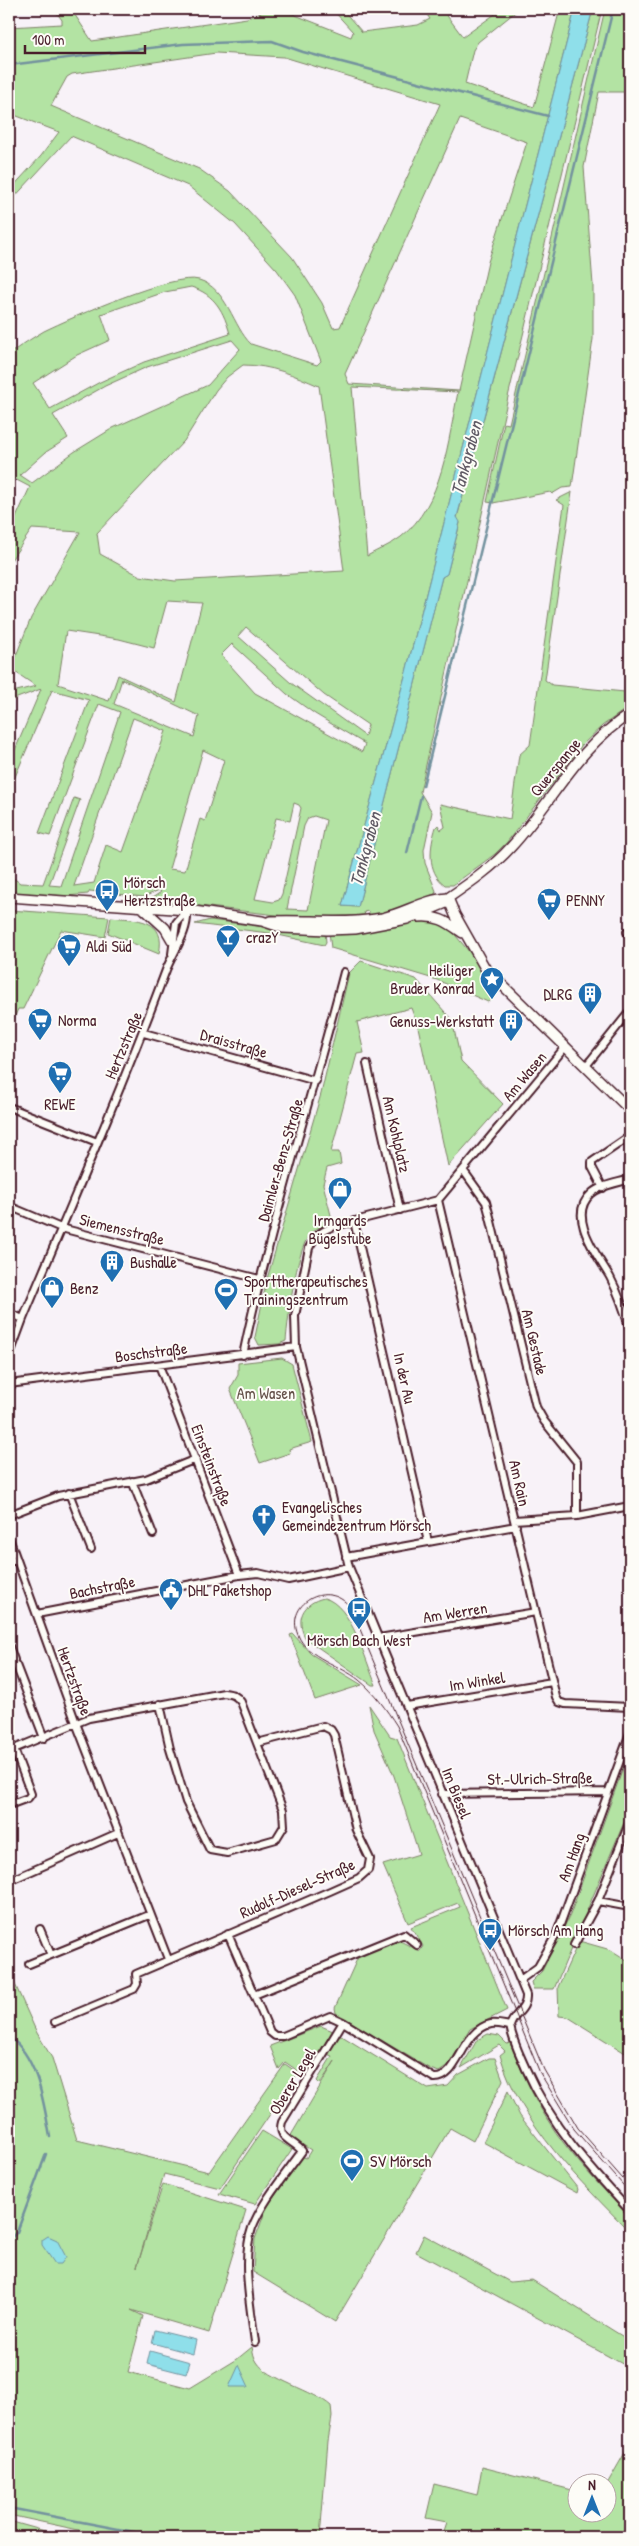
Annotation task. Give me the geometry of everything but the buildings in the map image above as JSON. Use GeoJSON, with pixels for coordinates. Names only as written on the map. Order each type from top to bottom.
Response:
{"type":"FeatureCollection","features":[{"type":"Feature","properties":{"kind":"main road","name":"Querspange"},"geometry":{"type":"LineString","coordinates":[[408,918],[446,903],[448,898],[479,877],[511,847],[578,759],[599,736],[630,714]]}},
{"type":"Feature","properties":{"kind":"main road"},"geometry":{"type":"LineString","coordinates":[[9,897],[187,910],[262,921],[356,921],[382,918],[405,912],[436,899],[448,898],[465,934],[485,968],[630,1110]]}},
{"type":"Feature","properties":{"kind":"main road"},"geometry":{"type":"LineString","coordinates":[[142,906],[165,928],[172,940]]}},
{"type":"Feature","properties":{"kind":"main road"},"geometry":{"type":"LineString","coordinates":[[262,921],[283,928],[327,930],[356,929],[408,918],[432,916],[444,920],[465,934]]}},
{"type":"Feature","properties":{"kind":"street","name":"Hertzstraße"},"geometry":{"type":"LineString","coordinates":[[172,958],[172,940],[176,923],[187,910]]}},
{"type":"Feature","properties":{"kind":"street","name":"Hertzstraße"},"geometry":{"type":"LineString","coordinates":[[9,1357],[22,1319],[144,1032],[172,958],[187,925],[187,910]]}},
{"type":"Feature","properties":{"kind":"street","name":"Daimler-Benz-Straße"},"geometry":{"type":"LineString","coordinates":[[243,1355],[259,1279],[316,1081],[344,972]]}},
{"type":"Feature","properties":{"kind":"street"},"geometry":{"type":"LineString","coordinates":[[586,1066],[630,1011]]}},
{"type":"Feature","properties":{"kind":"street","name":"Draisstraße"},"geometry":{"type":"LineString","coordinates":[[144,1032],[316,1081]]}},
{"type":"Feature","properties":{"kind":"street","name":"Am Wasen"},"geometry":{"type":"LineString","coordinates":[[438,1200],[566,1046]]}},
{"type":"Feature","properties":{"kind":"street","name":"Am Kohlplatz"},"geometry":{"type":"LineString","coordinates":[[367,1064],[400,1210]]}},
{"type":"Feature","properties":{"kind":"street"},"geometry":{"type":"LineString","coordinates":[[9,1107],[97,1142]]}},
{"type":"Feature","properties":{"kind":"street"},"geometry":{"type":"LineString","coordinates":[[603,1188],[592,1167],[592,1162],[630,1136]]}},
{"type":"Feature","properties":{"kind":"street","name":"Am Gestade"},"geometry":{"type":"LineString","coordinates":[[463,1170],[486,1202],[490,1212],[536,1407],[544,1421],[577,1462],[577,1516]]}},
{"type":"Feature","properties":{"kind":"street"},"geometry":{"type":"LineString","coordinates":[[630,1179],[596,1190],[587,1199],[583,1214],[584,1228],[610,1277],[624,1309],[630,1330]]}},
{"type":"Feature","properties":{"kind":"street"},"geometry":{"type":"LineString","coordinates":[[349,1567],[296,1348],[295,1316],[309,1248],[314,1238],[323,1230],[354,1220],[438,1200]]}},
{"type":"Feature","properties":{"kind":"street","name":"Am Rain"},"geometry":{"type":"LineString","coordinates":[[438,1200],[552,1682],[559,1702],[630,1707]]}},
{"type":"Feature","properties":{"kind":"street","name":"Siemensstraße"},"geometry":{"type":"LineString","coordinates":[[9,1206],[61,1228],[259,1279]]}},
{"type":"Feature","properties":{"kind":"street","name":"In der Au"},"geometry":{"type":"LineString","coordinates":[[354,1220],[428,1542]]}},
{"type":"Feature","properties":{"kind":"street"},"geometry":{"type":"LineString","coordinates":[[9,1313],[22,1319]]}},
{"type":"Feature","properties":{"kind":"street","name":"Boschstraße"},"geometry":{"type":"LineString","coordinates":[[9,1384],[296,1348]]}},
{"type":"Feature","properties":{"kind":"street","name":"Einsteinstraße"},"geometry":{"type":"LineString","coordinates":[[159,1365],[239,1575]]}},
{"type":"Feature","properties":{"kind":"street"},"geometry":{"type":"LineString","coordinates":[[9,1515],[69,1493],[146,1479],[196,1459]]}},
{"type":"Feature","properties":{"kind":"street"},"geometry":{"type":"LineString","coordinates":[[132,1481],[153,1534]]}},
{"type":"Feature","properties":{"kind":"street"},"geometry":{"type":"LineString","coordinates":[[69,1493],[91,1549]]}},
{"type":"Feature","properties":{"kind":"street"},"geometry":{"type":"LineString","coordinates":[[346,1557],[515,1523],[577,1516],[630,1506]]}},
{"type":"Feature","properties":{"kind":"street","name":"Hertzstraße"},"geometry":{"type":"LineString","coordinates":[[9,1538],[76,1723],[168,1960]]}},
{"type":"Feature","properties":{"kind":"street"},"geometry":{"type":"LineString","coordinates":[[9,1562],[17,1559]]}},
{"type":"Feature","properties":{"kind":"street","name":"Bachstraße"},"geometry":{"type":"LineString","coordinates":[[36,1614],[239,1575],[258,1573],[288,1580],[349,1567]]}},
{"type":"Feature","properties":{"kind":"street","name":"Im Biesel"},"geometry":{"type":"LineString","coordinates":[[349,1567],[526,1995],[526,2004],[512,2020],[510,2026]]}},
{"type":"Feature","properties":{"kind":"street","name":"Am Werren"},"geometry":{"type":"LineString","coordinates":[[379,1638],[536,1612]]}},
{"type":"Feature","properties":{"kind":"street"},"geometry":{"type":"LineString","coordinates":[[9,1646],[44,1738]]}},
{"type":"Feature","properties":{"kind":"street","name":"Im Winkel"},"geometry":{"type":"LineString","coordinates":[[407,1706],[552,1682]]}},
{"type":"Feature","properties":{"kind":"street"},"geometry":{"type":"LineString","coordinates":[[9,1805],[28,1798],[31,1794],[10,1750],[44,1738],[89,1718],[160,1704],[224,1693],[237,1696],[241,1702],[283,1810],[284,1826],[276,1839],[226,1853],[214,1852],[206,1845],[186,1802],[170,1749],[160,1704]]}},
{"type":"Feature","properties":{"kind":"street","name":"Rudolf-Diesel-Straße"},"geometry":{"type":"LineString","coordinates":[[168,1960],[359,1878],[366,1874],[370,1865],[368,1852],[356,1830],[334,1735],[331,1730],[323,1726],[258,1743]]}},
{"type":"Feature","properties":{"kind":"street","name":"Am Hang"},"geometry":{"type":"LineString","coordinates":[[520,1980],[538,1967],[556,1933],[630,1733]]}},
{"type":"Feature","properties":{"kind":"street","name":"St.-Ulrich-Straße"},"geometry":{"type":"LineString","coordinates":[[442,1794],[608,1792]]}},
{"type":"Feature","properties":{"kind":"street"},"geometry":{"type":"LineString","coordinates":[[574,1944],[598,1901],[630,1823]]}},
{"type":"Feature","properties":{"kind":"street"},"geometry":{"type":"LineString","coordinates":[[9,1881],[118,1833]]}},
{"type":"Feature","properties":{"kind":"street"},"geometry":{"type":"LineString","coordinates":[[598,1901],[630,1907]]}},
{"type":"Feature","properties":{"kind":"street"},"geometry":{"type":"LineString","coordinates":[[29,1964],[149,1915]]}},
{"type":"Feature","properties":{"kind":"street"},"geometry":{"type":"LineString","coordinates":[[40,1928],[51,1955]]}},
{"type":"Feature","properties":{"kind":"street"},"geometry":{"type":"LineString","coordinates":[[228,1934],[270,2032],[275,2036],[283,2036],[330,2016],[343,2022],[434,2078],[439,2078],[449,2072],[471,2035],[477,2030],[494,2024],[510,2026],[518,2050],[546,2109],[586,2163],[630,2211]]}},
{"type":"Feature","properties":{"kind":"street"},"geometry":{"type":"LineString","coordinates":[[254,1995],[404,1934],[417,1945]]}},
{"type":"Feature","properties":{"kind":"street"},"geometry":{"type":"LineString","coordinates":[[55,2022],[134,1989],[137,1984],[136,1974],[168,1960]]}},
{"type":"Feature","properties":{"kind":"street","name":"Oberer Legel"},"geometry":{"type":"LineString","coordinates":[[255,2342],[249,2280],[248,2243],[252,2228],[261,2211],[302,2151],[283,2136],[280,2129],[282,2122],[343,2022]]}},
{"type":"Feature","properties":{"kind":"green space"},"geometry":{"type":"Polygon","coordinates":[[[54,9],[71,9],[92,41],[247,18],[261,13],[257,9],[280,9],[351,37],[353,32],[332,9],[342,9],[362,32],[418,25],[430,19],[423,9],[442,9],[463,37],[502,9],[519,9],[478,42],[473,50],[465,84],[534,107],[560,9],[575,9],[405,676],[342,906],[358,907],[442,577],[447,574],[460,523],[457,518],[593,9],[602,9],[508,397],[420,792],[432,812],[424,850],[425,863],[436,891],[435,894],[411,904],[370,915],[368,911],[364,912],[365,915],[285,916],[149,900],[161,892],[159,890],[144,897],[90,891],[88,894],[67,896],[9,892],[9,875],[20,883],[43,884],[74,798],[80,800],[49,885],[61,886],[120,712],[99,704],[50,836],[39,833],[89,700],[52,690],[9,791],[9,764],[41,689],[9,701],[9,693],[36,686],[9,668],[9,661],[13,663],[31,618],[80,532],[32,529],[9,563],[9,533],[30,487],[9,476],[9,354],[44,331],[76,316],[146,289],[186,279],[199,280],[209,284],[216,291],[251,344],[317,365],[321,361],[295,295],[277,270],[235,224],[188,186],[71,136],[9,203],[9,191],[41,156],[59,132],[9,113],[9,27],[62,24],[62,20],[54,9]],[[216,53],[72,74],[67,77],[51,106],[199,169],[230,191],[292,257],[322,303],[333,328],[340,327],[440,104],[284,57],[216,53]],[[460,119],[345,374],[349,384],[459,391],[488,262],[527,142],[460,119]],[[191,287],[165,292],[101,314],[110,340],[77,355],[33,383],[50,409],[100,382],[144,362],[230,334],[225,318],[217,305],[206,294],[191,287]],[[232,340],[147,367],[105,386],[53,415],[68,438],[46,452],[20,475],[32,483],[74,452],[113,428],[208,385],[240,349],[232,340]],[[243,365],[227,377],[216,390],[184,441],[97,533],[100,554],[140,576],[175,581],[344,571],[319,386],[273,369],[243,365]],[[352,387],[367,556],[393,542],[415,523],[435,490],[447,451],[458,392],[352,387]],[[167,601],[154,648],[119,639],[66,631],[58,684],[109,701],[118,675],[176,702],[202,603],[167,601]],[[246,627],[238,636],[291,683],[365,736],[368,725],[324,695],[246,627]],[[232,644],[221,655],[255,693],[362,752],[365,744],[315,714],[287,694],[232,644]],[[122,679],[114,704],[194,737],[199,716],[122,679]],[[133,718],[74,886],[94,883],[106,845],[123,852],[166,731],[133,718]],[[203,750],[169,869],[185,871],[200,819],[205,821],[224,760],[203,750]],[[294,803],[290,821],[276,818],[255,899],[273,902],[279,900],[282,894],[301,808],[299,805],[294,803]],[[314,816],[308,818],[304,826],[287,909],[308,910],[326,820],[314,816]]]}},
{"type":"Feature","properties":{"kind":"green space"},"geometry":{"type":"Polygon","coordinates":[[[605,9],[630,9],[630,92],[599,92],[584,167],[593,285],[593,339],[572,487],[562,488],[552,494],[550,492],[493,503],[487,502],[504,423],[509,424],[605,9]]]}},
{"type":"Feature","properties":{"kind":"green space"},"geometry":{"type":"Polygon","coordinates":[[[572,492],[545,680],[552,685],[625,692],[630,690],[630,706],[602,726],[582,745],[507,842],[495,854],[453,885],[445,885],[435,873],[431,858],[432,842],[436,827],[438,825],[441,830],[445,827],[440,804],[510,819],[519,755],[530,745],[564,505],[556,500],[572,492]]]}},
{"type":"Feature","properties":{"kind":"green space"},"geometry":{"type":"Polygon","coordinates":[[[9,910],[109,917],[105,937],[61,930],[23,1009],[18,1009],[9,1030],[9,910]]]}},
{"type":"Feature","properties":{"kind":"green space"},"geometry":{"type":"Polygon","coordinates":[[[111,917],[140,921],[154,927],[159,933],[159,954],[108,933],[111,917]]]}},
{"type":"Feature","properties":{"kind":"green space"},"geometry":{"type":"Polygon","coordinates":[[[210,920],[288,930],[325,932],[326,942],[324,945],[269,933],[195,924],[210,920]]]}},
{"type":"Feature","properties":{"kind":"green space"},"geometry":{"type":"Polygon","coordinates":[[[425,920],[446,924],[501,990],[488,1002],[437,980],[331,948],[329,932],[425,920]]]}},
{"type":"Feature","properties":{"kind":"green space"},"geometry":{"type":"Polygon","coordinates":[[[361,961],[416,979],[452,1020],[461,1061],[503,1104],[448,1166],[418,1027],[411,1008],[357,1022],[364,1053],[357,1054],[331,1152],[339,1152],[341,1164],[327,1168],[323,1184],[333,1223],[314,1230],[304,1244],[293,1286],[286,1341],[279,1344],[259,1345],[255,1337],[267,1279],[321,1094],[349,973],[361,961]]]}},
{"type":"Feature","properties":{"kind":"green space","name":"Am Wasen"},"geometry":{"type":"Polygon","coordinates":[[[282,1358],[292,1364],[312,1442],[289,1449],[290,1453],[260,1463],[230,1389],[238,1375],[238,1363],[282,1358]]]}},
{"type":"Feature","properties":{"kind":"green space"},"geometry":{"type":"Polygon","coordinates":[[[324,1598],[334,1603],[350,1622],[376,1685],[372,1685],[306,1639],[301,1625],[303,1613],[310,1604],[324,1598]]]}},
{"type":"Feature","properties":{"kind":"green space"},"geometry":{"type":"Polygon","coordinates":[[[293,1634],[311,1654],[362,1685],[315,1700],[290,1635],[293,1634]]]}},
{"type":"Feature","properties":{"kind":"green space"},"geometry":{"type":"Polygon","coordinates":[[[369,1705],[390,1736],[397,1738],[507,2010],[470,2029],[448,2066],[439,2072],[430,2069],[336,2013],[335,2008],[358,1957],[398,1940],[420,1951],[423,1946],[411,1927],[460,1907],[458,1903],[408,1923],[383,1865],[419,1854],[394,1776],[374,1730],[369,1705]]]}},
{"type":"Feature","properties":{"kind":"green space"},"geometry":{"type":"Polygon","coordinates":[[[630,1749],[630,1808],[554,1989],[533,1989],[531,1982],[542,1971],[570,1915],[630,1749]]]}},
{"type":"Feature","properties":{"kind":"green space"},"geometry":{"type":"Polygon","coordinates":[[[579,1941],[611,1950],[630,1962],[630,2056],[568,2017],[559,2016],[558,1987],[579,1941]]]}},
{"type":"Feature","properties":{"kind":"green space"},"geometry":{"type":"Polygon","coordinates":[[[9,1971],[37,2033],[52,2058],[77,2140],[209,2172],[285,2064],[298,2073],[220,2188],[164,2174],[137,2267],[163,2184],[246,2210],[209,2333],[131,2310],[143,2316],[128,2372],[190,2388],[236,2360],[252,2347],[255,2359],[262,2368],[324,2400],[331,2406],[332,2417],[328,2441],[320,2537],[111,2537],[9,2515],[9,1971]]]}},
{"type":"Feature","properties":{"kind":"green space"},"geometry":{"type":"Polygon","coordinates":[[[321,2026],[333,2031],[304,2075],[285,2062],[279,2069],[270,2046],[321,2026]]]}},
{"type":"Feature","properties":{"kind":"green space"},"geometry":{"type":"Polygon","coordinates":[[[488,2034],[499,2036],[507,2044],[510,2043],[547,2119],[576,2158],[630,2218],[630,2232],[554,2151],[537,2128],[509,2080],[500,2055],[505,2051],[499,2045],[461,2068],[477,2040],[488,2034]]]}},
{"type":"Feature","properties":{"kind":"green space","name":"SV Mörsch"},"geometry":{"type":"Polygon","coordinates":[[[342,2036],[428,2089],[448,2086],[458,2075],[489,2058],[495,2058],[503,2080],[473,2141],[450,2128],[335,2322],[253,2272],[255,2239],[266,2209],[302,2156],[306,2158],[311,2150],[290,2137],[335,2061],[320,2084],[317,2081],[332,2056],[327,2054],[338,2037],[342,2036]]]}},
{"type":"Feature","properties":{"kind":"green space"},"geometry":{"type":"Polygon","coordinates":[[[508,2091],[520,2116],[578,2189],[577,2193],[483,2142],[508,2091]]]}},
{"type":"Feature","properties":{"kind":"green space"},"geometry":{"type":"Polygon","coordinates":[[[262,2131],[292,2149],[255,2204],[219,2194],[262,2131]]]}},
{"type":"Feature","properties":{"kind":"green space"},"geometry":{"type":"Polygon","coordinates":[[[424,2235],[510,2282],[532,2280],[630,2341],[630,2368],[416,2252],[424,2235]]]}},
{"type":"Feature","properties":{"kind":"green space"},"geometry":{"type":"Polygon","coordinates":[[[630,2444],[630,2521],[620,2537],[442,2537],[447,2522],[426,2518],[434,2484],[477,2495],[482,2467],[566,2488],[566,2524],[616,2524],[616,2474],[613,2474],[630,2444]]]}},
{"type":"Feature","properties":{"kind":"green space"},"geometry":{"type":"Polygon","coordinates":[[[9,2521],[66,2537],[9,2537],[9,2521]]]}},
{"type":"Feature","properties":{"kind":"water","name":"Tankgraben"},"geometry":{"type":"Polygon","coordinates":[[[575,9],[593,9],[457,517],[460,522],[447,574],[442,577],[358,907],[342,906],[405,676],[575,9]]]}},
{"type":"Feature","properties":{"kind":"water"},"geometry":{"type":"Polygon","coordinates":[[[48,2236],[57,2240],[66,2257],[61,2264],[55,2264],[42,2245],[42,2240],[48,2236]]]}},
{"type":"Feature","properties":{"kind":"water"},"geometry":{"type":"Polygon","coordinates":[[[155,2330],[196,2340],[193,2354],[152,2343],[155,2330]]]}},
{"type":"Feature","properties":{"kind":"water"},"geometry":{"type":"Polygon","coordinates":[[[150,2351],[190,2362],[186,2374],[147,2364],[150,2351]]]}},
{"type":"Feature","properties":{"kind":"water"},"geometry":{"type":"Polygon","coordinates":[[[239,2365],[249,2387],[229,2387],[239,2365]]]}},
{"type":"Feature","properties":{"kind":"waterway"},"geometry":{"type":"LineString","coordinates":[[423,786],[613,9]]}},
{"type":"Feature","properties":{"kind":"waterway"},"geometry":{"type":"LineString","coordinates":[[9,65],[183,44],[272,41],[303,52],[548,116]]}},
{"type":"Feature","properties":{"kind":"waterway"},"geometry":{"type":"LineString","coordinates":[[407,853],[421,796]]}},
{"type":"Feature","properties":{"kind":"waterway"},"geometry":{"type":"LineString","coordinates":[[9,2037],[19,2045],[33,2069],[42,2096],[50,2137]]}},
{"type":"Feature","properties":{"kind":"waterway"},"geometry":{"type":"LineString","coordinates":[[9,2240],[17,2232],[46,2154]]}},
{"type":"Feature","properties":{"kind":"waterway"},"geometry":{"type":"LineString","coordinates":[[9,2508],[160,2537]]}},
{"type":"Feature","properties":{"kind":"tram line"},"geometry":{"type":"LineString","coordinates":[[630,2187],[578,2128],[544,2070],[352,1610],[343,1600],[333,1596],[322,1595],[312,1598],[298,1612],[295,1623],[302,1643],[309,1650],[352,1675],[365,1685],[397,1726],[540,2073],[574,2129],[630,2193]]}},
{"type":"Feature","properties":{"kind":"place","name":"Mörsch Hertzstraße"},"geometry":{"type":"Point","coordinates":[107,912]}},
{"type":"Feature","properties":{"kind":"place","name":"PENNY"},"geometry":{"type":"Point","coordinates":[549,921]}},
{"type":"Feature","properties":{"kind":"place","name":"crazY"},"geometry":{"type":"Point","coordinates":[228,958]}},
{"type":"Feature","properties":{"kind":"place","name":"Aldi Süd"},"geometry":{"type":"Point","coordinates":[69,967]}},
{"type":"Feature","properties":{"kind":"place","name":"Heiliger Bruder Konrad"},"geometry":{"type":"Point","coordinates":[492,1000]}},
{"type":"Feature","properties":{"kind":"place","name":"DLRG"},"geometry":{"type":"Point","coordinates":[590,1015]}},
{"type":"Feature","properties":{"kind":"place","name":"Norma"},"geometry":{"type":"Point","coordinates":[40,1041]}},
{"type":"Feature","properties":{"kind":"place","name":"Genuss-Werkstatt"},"geometry":{"type":"Point","coordinates":[511,1042]}},
{"type":"Feature","properties":{"kind":"place","name":"REWE"},"geometry":{"type":"Point","coordinates":[60,1094]}},
{"type":"Feature","properties":{"kind":"place","name":"Irmgards BügeIstube"},"geometry":{"type":"Point","coordinates":[340,1210]}},
{"type":"Feature","properties":{"kind":"place","name":"Bushalle"},"geometry":{"type":"Point","coordinates":[112,1283]}},
{"type":"Feature","properties":{"kind":"place","name":"Benz"},"geometry":{"type":"Point","coordinates":[52,1309]}},
{"type":"Feature","properties":{"kind":"place","name":"Sporttherapeutisches Trainingszentrum"},"geometry":{"type":"Point","coordinates":[226,1311]}},
{"type":"Feature","properties":{"kind":"place","name":"Evangelisches Gemeindezentrum Mörsch"},"geometry":{"type":"Point","coordinates":[264,1537]}},
{"type":"Feature","properties":{"kind":"place","name":"DHL Paketshop"},"geometry":{"type":"Point","coordinates":[171,1611]}},
{"type":"Feature","properties":{"kind":"place","name":"Mörsch Bach West"},"geometry":{"type":"Point","coordinates":[359,1630]}},
{"type":"Feature","properties":{"kind":"place","name":"Mörsch Am Hang"},"geometry":{"type":"Point","coordinates":[490,1951]}},
{"type":"Feature","properties":{"kind":"place","name":"SV Mörsch"},"geometry":{"type":"Point","coordinates":[352,2182]}}]}
